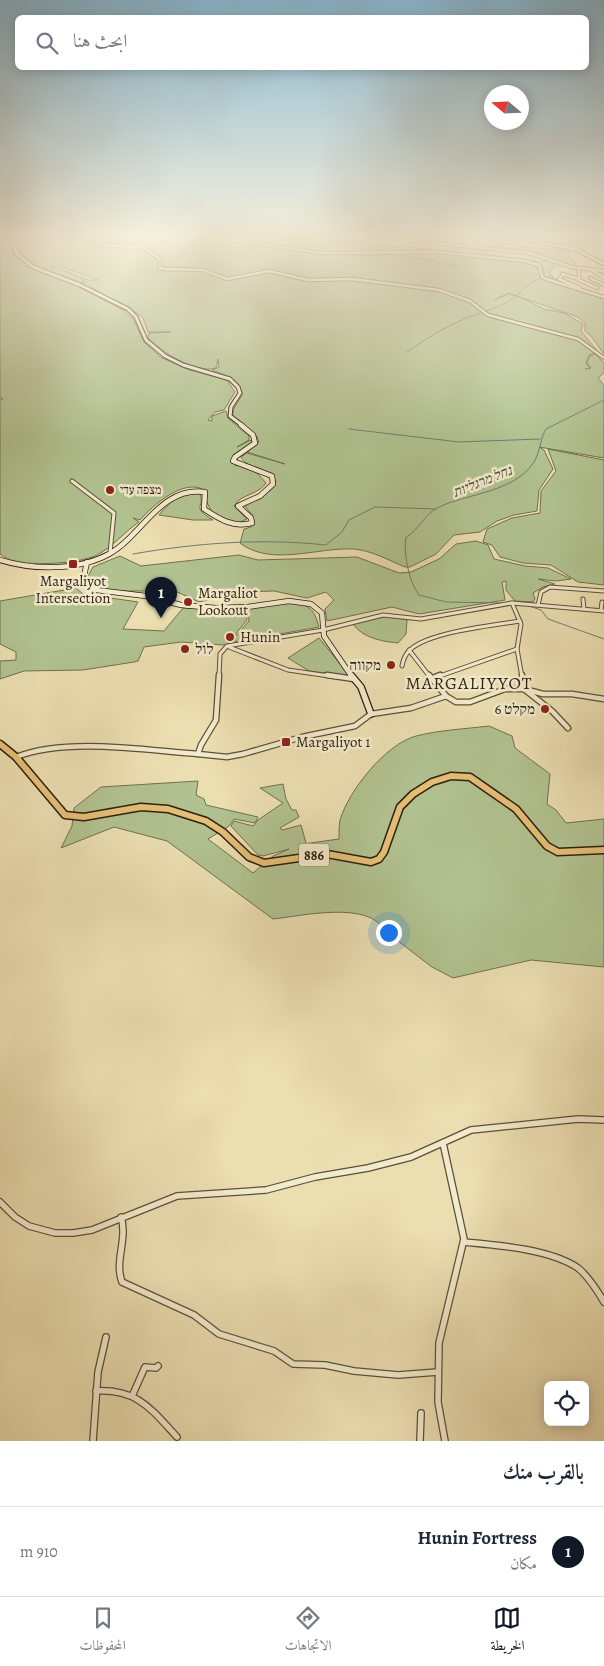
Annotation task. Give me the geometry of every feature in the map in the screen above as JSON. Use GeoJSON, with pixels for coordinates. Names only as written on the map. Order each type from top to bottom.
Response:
{"type":"FeatureCollection","features":[{"type":"Feature","properties":{"kind":"main road"},"geometry":{"type":"LineString","coordinates":[[0,560],[12,565],[29,567],[87,562],[110,554],[140,524],[186,491],[199,490],[205,492],[204,509],[217,518],[239,526],[252,523],[251,518],[238,506],[260,496],[273,484],[272,476],[233,461],[234,457],[255,443],[253,435],[230,416],[231,408],[240,393],[238,388],[230,380],[183,365],[165,356],[146,340],[136,317],[128,309],[116,303]]}},
{"type":"Feature","properties":{"kind":"main road"},"geometry":{"type":"LineString","coordinates":[[87,562],[83,581],[90,588],[107,592],[146,596],[181,604],[216,608],[247,607],[289,601],[315,606],[321,611],[324,636],[354,679],[361,684],[366,706],[371,714]]}},
{"type":"Feature","properties":{"kind":"main road","name":"886"},"geometry":{"type":"LineString","coordinates":[[0,744],[16,758],[65,815],[84,817],[141,807],[185,813],[215,826],[244,853],[264,863],[327,854],[372,862],[379,859],[384,852],[400,808],[413,794],[432,782],[451,776],[470,777],[495,793],[516,809],[547,846],[558,852],[604,850]]}},
{"type":"Feature","properties":{"kind":"street"},"geometry":{"type":"LineString","coordinates":[[473,303],[488,315],[578,339],[604,358]]}},
{"type":"Feature","properties":{"kind":"street"},"geometry":{"type":"LineString","coordinates":[[72,481],[114,513],[115,522],[109,544],[110,554]]}},
{"type":"Feature","properties":{"kind":"street"},"geometry":{"type":"LineString","coordinates":[[538,604],[540,592],[550,587],[604,592]]}},
{"type":"Feature","properties":{"kind":"street"},"geometry":{"type":"LineString","coordinates":[[583,599],[584,609]]}},
{"type":"Feature","properties":{"kind":"street"},"geometry":{"type":"LineString","coordinates":[[198,754],[199,746],[215,722],[220,699],[220,654],[227,646],[324,630],[383,615],[421,619],[512,603],[603,610],[600,604],[602,602]]}},
{"type":"Feature","properties":{"kind":"street"},"geometry":{"type":"LineString","coordinates":[[512,603],[522,628],[518,649],[524,689],[568,728]]}},
{"type":"Feature","properties":{"kind":"street"},"geometry":{"type":"LineString","coordinates":[[402,666],[402,661],[409,650],[419,643],[468,628],[520,621]]}},
{"type":"Feature","properties":{"kind":"street"},"geometry":{"type":"LineString","coordinates":[[227,646],[288,670],[354,679]]}},
{"type":"Feature","properties":{"kind":"street"},"geometry":{"type":"LineString","coordinates":[[433,678],[500,653],[518,649]]}},
{"type":"Feature","properties":{"kind":"street"},"geometry":{"type":"LineString","coordinates":[[409,650],[446,696],[456,702],[464,703],[505,689],[524,689],[543,694],[572,694],[604,699]]}},
{"type":"Feature","properties":{"kind":"street"},"geometry":{"type":"LineString","coordinates":[[16,758],[34,750],[59,747],[132,749],[227,757],[302,737],[355,726],[371,714],[411,708],[446,696]]}},
{"type":"Feature","properties":{"kind":"street"},"geometry":{"type":"LineString","coordinates":[[0,1202],[21,1221],[55,1234],[73,1233],[92,1230],[177,1196],[266,1190],[315,1177],[390,1162],[443,1143],[462,1133],[478,1129],[578,1119],[604,1120]]}},
{"type":"Feature","properties":{"kind":"street"},"geometry":{"type":"LineString","coordinates":[[443,1143],[463,1229],[464,1242],[458,1271],[441,1328],[438,1402],[445,1441]]}},
{"type":"Feature","properties":{"kind":"street"},"geometry":{"type":"LineString","coordinates":[[121,1217],[125,1233],[119,1274],[122,1282],[200,1318],[218,1334],[274,1351],[294,1364],[325,1365],[354,1371],[398,1375],[438,1372]]}},
{"type":"Feature","properties":{"kind":"street"},"geometry":{"type":"LineString","coordinates":[[464,1242],[503,1247],[568,1263],[586,1276],[604,1302]]}},
{"type":"Feature","properties":{"kind":"street"},"geometry":{"type":"LineString","coordinates":[[92,1441],[99,1364],[106,1336]]}},
{"type":"Feature","properties":{"kind":"street"},"geometry":{"type":"LineString","coordinates":[[133,1394],[145,1367],[156,1368],[158,1366]]}},
{"type":"Feature","properties":{"kind":"street"},"geometry":{"type":"LineString","coordinates":[[96,1391],[119,1390],[133,1394],[177,1437]]}},
{"type":"Feature","properties":{"kind":"street"},"geometry":{"type":"LineString","coordinates":[[420,1441],[421,1413]]}},
{"type":"Feature","properties":{"kind":"green space"},"geometry":{"type":"Polygon","coordinates":[[[0,303],[110,303],[123,310],[133,319],[144,342],[160,357],[189,370],[227,380],[235,392],[224,410],[215,412],[208,420],[212,421],[212,416],[226,411],[228,418],[249,436],[249,440],[237,447],[253,439],[251,444],[233,455],[239,461],[235,466],[237,465],[257,473],[266,483],[259,490],[241,499],[234,506],[247,519],[238,523],[224,519],[214,513],[210,509],[204,490],[196,487],[187,488],[169,495],[140,520],[133,518],[139,522],[97,555],[77,561],[47,564],[7,559],[0,554],[0,398],[3,400],[0,396],[0,303]]]}},
{"type":"Feature","properties":{"kind":"green space"},"geometry":{"type":"Polygon","coordinates":[[[120,303],[533,303],[544,309],[564,313],[583,324],[581,331],[598,352],[589,355],[586,363],[590,368],[585,369],[591,368],[587,363],[590,356],[595,354],[604,363],[604,373],[598,378],[604,385],[604,458],[539,447],[544,450],[553,469],[539,490],[537,511],[514,515],[497,521],[480,532],[454,535],[436,554],[410,567],[405,567],[374,554],[354,549],[280,555],[252,550],[240,543],[244,529],[251,527],[254,522],[253,516],[245,506],[271,490],[276,481],[246,463],[241,457],[247,453],[285,464],[247,452],[259,442],[256,435],[233,417],[233,410],[242,395],[238,385],[232,378],[212,370],[219,367],[218,359],[216,368],[208,369],[199,368],[180,361],[148,338],[149,333],[171,332],[148,332],[143,318],[120,303]]]}},
{"type":"Feature","properties":{"kind":"green space"},"geometry":{"type":"Polygon","coordinates":[[[539,303],[604,303],[604,354],[585,331],[585,323],[578,317],[539,303]]]}},
{"type":"Feature","properties":{"kind":"green space"},"geometry":{"type":"Polygon","coordinates":[[[548,449],[604,460],[604,585],[578,582],[551,565],[523,563],[500,557],[492,545],[483,542],[487,529],[512,518],[540,513],[541,491],[556,471],[548,449]]]}},
{"type":"Feature","properties":{"kind":"green space"},"geometry":{"type":"Polygon","coordinates":[[[199,492],[201,497],[200,509],[213,520],[193,520],[159,515],[176,499],[187,494],[199,492]]]}},
{"type":"Feature","properties":{"kind":"green space"},"geometry":{"type":"Polygon","coordinates":[[[476,541],[488,545],[494,559],[525,566],[548,568],[571,579],[556,581],[538,579],[555,584],[543,587],[533,593],[535,599],[533,602],[515,601],[506,590],[506,581],[502,582],[505,600],[419,614],[392,607],[327,621],[325,609],[334,600],[326,592],[307,598],[274,591],[240,592],[199,602],[175,591],[110,591],[90,586],[87,578],[93,567],[120,556],[141,566],[239,555],[258,560],[357,557],[399,573],[411,572],[439,559],[456,544],[476,541]]]}},
{"type":"Feature","properties":{"kind":"green space"},"geometry":{"type":"Polygon","coordinates":[[[76,588],[83,594],[138,602],[123,629],[164,631],[183,608],[246,610],[247,620],[234,636],[233,643],[223,645],[181,642],[144,647],[138,661],[134,662],[83,670],[24,671],[0,679],[0,661],[16,660],[16,652],[0,644],[0,601],[76,588]]]}},
{"type":"Feature","properties":{"kind":"green space"},"geometry":{"type":"Polygon","coordinates":[[[293,602],[310,609],[319,627],[235,642],[235,637],[249,621],[248,608],[293,602]]]}},
{"type":"Feature","properties":{"kind":"green space"},"geometry":{"type":"Polygon","coordinates":[[[389,616],[407,620],[406,634],[398,643],[378,640],[361,632],[352,623],[389,616]]]}},
{"type":"Feature","properties":{"kind":"green space"},"geometry":{"type":"Polygon","coordinates":[[[319,638],[350,676],[309,671],[288,658],[319,638]]]}},
{"type":"Feature","properties":{"kind":"green space"},"geometry":{"type":"Polygon","coordinates":[[[489,726],[512,736],[515,748],[550,774],[547,804],[556,810],[566,823],[604,819],[604,967],[531,960],[453,978],[432,967],[385,931],[377,921],[365,916],[334,912],[273,919],[167,841],[114,827],[61,848],[72,826],[74,808],[101,787],[198,781],[196,795],[204,799],[206,805],[258,817],[255,823],[234,819],[229,826],[208,839],[253,873],[273,856],[289,849],[263,856],[258,855],[231,826],[234,821],[253,826],[258,820],[283,803],[260,788],[283,784],[286,799],[292,810],[296,810],[299,817],[280,828],[282,830],[301,825],[306,843],[303,844],[339,839],[340,820],[351,795],[370,770],[393,748],[416,736],[489,726]]]}},
{"type":"Feature","properties":{"kind":"waterway"},"geometry":{"type":"LineString","coordinates":[[407,352],[457,322],[505,303]]}},
{"type":"Feature","properties":{"kind":"waterway","name":"נחל מרגליות"},"geometry":{"type":"LineString","coordinates":[[435,509],[515,480],[534,462],[546,429],[604,400]]}},
{"type":"Feature","properties":{"kind":"waterway"},"geometry":{"type":"LineString","coordinates":[[349,429],[459,442],[540,439]]}},
{"type":"Feature","properties":{"kind":"waterway"},"geometry":{"type":"LineString","coordinates":[[133,554],[205,544],[278,542],[326,545],[342,532],[349,520],[375,507],[435,509]]}},
{"type":"Feature","properties":{"kind":"waterway","name":"נחל מרגליות"},"geometry":{"type":"LineString","coordinates":[[435,509],[406,537],[405,551],[408,567],[412,583],[419,595],[446,602],[503,603]]}},
{"type":"Feature","properties":{"kind":"waterway"},"geometry":{"type":"LineString","coordinates":[[529,606],[541,610],[548,619],[604,639]]}},
{"type":"Feature","properties":{"kind":"place","name":"מצפה עדי"},"geometry":{"type":"Point","coordinates":[110,490]}},
{"type":"Feature","properties":{"kind":"place","name":"Margaliyot Intersection"},"geometry":{"type":"Point","coordinates":[73,564]}},
{"type":"Feature","properties":{"kind":"place","name":"Margaliot Lookout"},"geometry":{"type":"Point","coordinates":[188,602]}},
{"type":"Feature","properties":{"kind":"place","name":"Hunin Fortress"},"geometry":{"type":"Point","coordinates":[161,618]}},
{"type":"Feature","properties":{"kind":"place","name":"Hunin"},"geometry":{"type":"Point","coordinates":[230,637]}},
{"type":"Feature","properties":{"kind":"place","name":"לול"},"geometry":{"type":"Point","coordinates":[185,649]}},
{"type":"Feature","properties":{"kind":"place","name":"מקווה"},"geometry":{"type":"Point","coordinates":[391,665]}},
{"type":"Feature","properties":{"kind":"place","name":"מקלט 6"},"geometry":{"type":"Point","coordinates":[545,709]}},
{"type":"Feature","properties":{"kind":"place","name":"Margaliyot 1"},"geometry":{"type":"Point","coordinates":[286,742]}},
{"type":"Feature","properties":{"kind":"district","name":"MARGALIYYOT"},"geometry":{"type":"Point","coordinates":[469,683]}}]}
